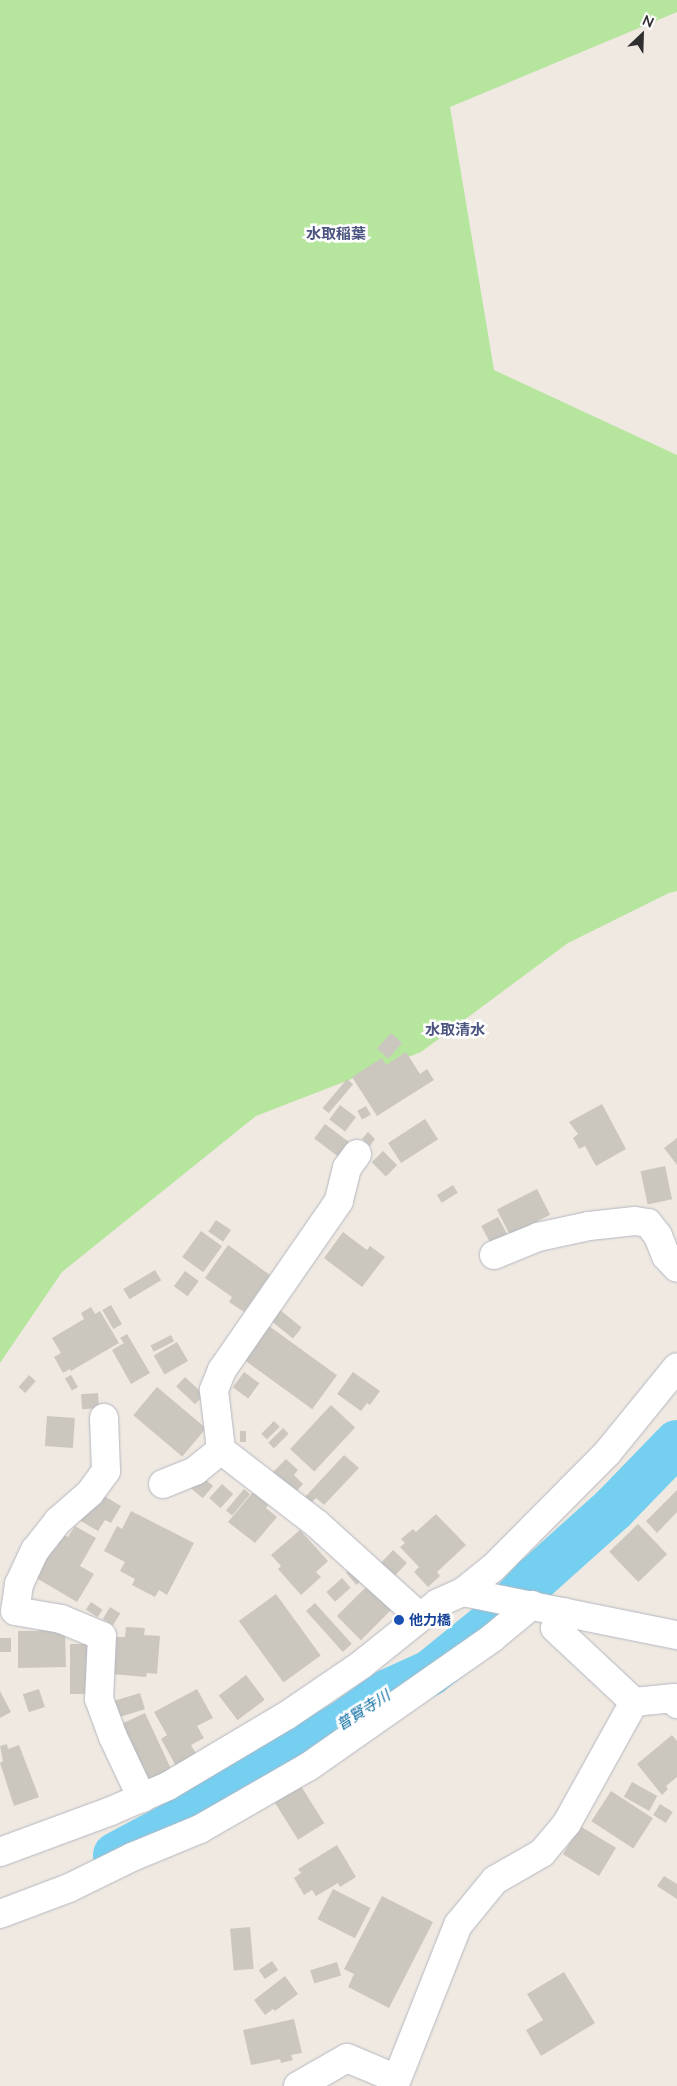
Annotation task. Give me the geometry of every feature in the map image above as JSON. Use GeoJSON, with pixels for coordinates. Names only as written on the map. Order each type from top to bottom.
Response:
{"type":"FeatureCollection","features":[{"type":"Feature","properties":{"kind":"street"},"geometry":{"type":"LineString","coordinates":[[357,1154],[347,1168],[339,1200],[222,1370],[214,1390],[221,1450],[317,1524],[420,1617]]}},
{"type":"Feature","properties":{"kind":"street"},"geometry":{"type":"LineString","coordinates":[[494,1255],[538,1237],[589,1226],[635,1221],[648,1223],[658,1236],[666,1256],[677,1268]]}},
{"type":"Feature","properties":{"kind":"street"},"geometry":{"type":"LineString","coordinates":[[0,1852],[142,1798],[175,1794],[361,1665],[438,1603],[463,1592],[493,1568],[608,1452],[677,1367]]}},
{"type":"Feature","properties":{"kind":"street"},"geometry":{"type":"LineString","coordinates":[[104,1418],[106,1471],[90,1493],[58,1521],[35,1550],[19,1584],[15,1610],[61,1619],[102,1636],[99,1699],[142,1798]]}},
{"type":"Feature","properties":{"kind":"street"},"geometry":{"type":"LineString","coordinates":[[163,1484],[195,1472],[221,1450]]}},
{"type":"Feature","properties":{"kind":"street"},"geometry":{"type":"LineString","coordinates":[[463,1592],[677,1635]]}},
{"type":"Feature","properties":{"kind":"street"},"geometry":{"type":"LineString","coordinates":[[0,1914],[69,1888],[132,1857],[200,1829],[308,1767],[492,1638],[526,1604]]}},
{"type":"Feature","properties":{"kind":"street"},"geometry":{"type":"LineString","coordinates":[[564,1612],[555,1628],[634,1702],[674,1698],[677,1704]]}},
{"type":"Feature","properties":{"kind":"street"},"geometry":{"type":"LineString","coordinates":[[298,2086],[347,2058],[397,2079],[458,1925],[495,1880],[542,1854],[567,1823],[634,1702]]}},
{"type":"Feature","properties":{"kind":"green space"},"geometry":{"type":"Polygon","coordinates":[[[0,0],[677,0],[677,12],[450,107],[494,370],[677,455],[677,891],[669,893],[568,943],[421,1052],[256,1116],[62,1272],[0,1363],[0,0]]]}},
{"type":"Feature","properties":{"kind":"building"},"geometry":{"type":"Polygon","coordinates":[[[391,1033],[402,1043],[388,1059],[377,1049],[391,1033]]]}},
{"type":"Feature","properties":{"kind":"building"},"geometry":{"type":"Polygon","coordinates":[[[406,1052],[420,1074],[427,1069],[434,1080],[377,1116],[352,1077],[382,1058],[386,1065],[406,1052]]]}},
{"type":"Feature","properties":{"kind":"building"},"geometry":{"type":"Polygon","coordinates":[[[347,1079],[353,1084],[329,1113],[323,1108],[347,1079]]]}},
{"type":"Feature","properties":{"kind":"building"},"geometry":{"type":"Polygon","coordinates":[[[602,1104],[626,1149],[596,1166],[585,1146],[579,1149],[573,1138],[578,1134],[569,1122],[602,1104]]]}},
{"type":"Feature","properties":{"kind":"building"},"geometry":{"type":"Polygon","coordinates":[[[340,1105],[356,1117],[345,1131],[329,1119],[340,1105]]]}},
{"type":"Feature","properties":{"kind":"building"},"geometry":{"type":"Polygon","coordinates":[[[366,1106],[371,1115],[362,1120],[357,1111],[366,1106]]]}},
{"type":"Feature","properties":{"kind":"building"},"geometry":{"type":"Polygon","coordinates":[[[425,1119],[438,1139],[401,1163],[388,1143],[425,1119]]]}},
{"type":"Feature","properties":{"kind":"building"},"geometry":{"type":"Polygon","coordinates":[[[325,1124],[349,1142],[338,1156],[314,1138],[325,1124]]]}},
{"type":"Feature","properties":{"kind":"building"},"geometry":{"type":"Polygon","coordinates":[[[368,1132],[375,1139],[370,1146],[362,1139],[368,1132]]]}},
{"type":"Feature","properties":{"kind":"building"},"geometry":{"type":"Polygon","coordinates":[[[677,1138],[677,1165],[664,1148],[677,1138]]]}},
{"type":"Feature","properties":{"kind":"building"},"geometry":{"type":"Polygon","coordinates":[[[383,1151],[397,1165],[386,1176],[372,1162],[383,1151]]]}},
{"type":"Feature","properties":{"kind":"building"},"geometry":{"type":"Polygon","coordinates":[[[665,1166],[672,1199],[648,1204],[641,1171],[665,1166]]]}},
{"type":"Feature","properties":{"kind":"building"},"geometry":{"type":"Polygon","coordinates":[[[453,1185],[458,1193],[442,1203],[437,1195],[453,1185]]]}},
{"type":"Feature","properties":{"kind":"building"},"geometry":{"type":"Polygon","coordinates":[[[537,1189],[550,1215],[510,1235],[497,1209],[537,1189]]]}},
{"type":"Feature","properties":{"kind":"building"},"geometry":{"type":"Polygon","coordinates":[[[498,1217],[510,1240],[493,1249],[481,1226],[498,1217]]]}},
{"type":"Feature","properties":{"kind":"building"},"geometry":{"type":"Polygon","coordinates":[[[216,1220],[231,1230],[223,1242],[208,1232],[216,1220]]]}},
{"type":"Feature","properties":{"kind":"building"},"geometry":{"type":"Polygon","coordinates":[[[201,1231],[222,1246],[203,1272],[182,1257],[201,1231]]]}},
{"type":"Feature","properties":{"kind":"building"},"geometry":{"type":"Polygon","coordinates":[[[343,1232],[367,1250],[370,1246],[385,1257],[362,1287],[324,1258],[343,1232]]]}},
{"type":"Feature","properties":{"kind":"building"},"geometry":{"type":"Polygon","coordinates":[[[228,1245],[270,1275],[244,1312],[229,1302],[232,1297],[205,1278],[228,1245]]]}},
{"type":"Feature","properties":{"kind":"building"},"geometry":{"type":"Polygon","coordinates":[[[155,1270],[161,1280],[129,1299],[123,1289],[155,1270]]]}},
{"type":"Feature","properties":{"kind":"building"},"geometry":{"type":"Polygon","coordinates":[[[185,1271],[199,1281],[188,1296],[174,1286],[185,1271]]]}},
{"type":"Feature","properties":{"kind":"building"},"geometry":{"type":"Polygon","coordinates":[[[111,1305],[122,1324],[113,1329],[102,1310],[111,1305]]]}},
{"type":"Feature","properties":{"kind":"building"},"geometry":{"type":"Polygon","coordinates":[[[91,1307],[95,1314],[100,1311],[119,1343],[71,1371],[70,1369],[63,1373],[54,1357],[61,1353],[52,1338],[84,1319],[81,1313],[91,1307]]]}},
{"type":"Feature","properties":{"kind":"building"},"geometry":{"type":"Polygon","coordinates":[[[280,1310],[302,1328],[293,1339],[271,1321],[280,1310]]]}},
{"type":"Feature","properties":{"kind":"building"},"geometry":{"type":"Polygon","coordinates":[[[269,1326],[337,1375],[312,1409],[244,1360],[269,1326]]]}},
{"type":"Feature","properties":{"kind":"building"},"geometry":{"type":"Polygon","coordinates":[[[127,1334],[150,1373],[131,1384],[112,1350],[124,1343],[120,1338],[127,1334]]]}},
{"type":"Feature","properties":{"kind":"building"},"geometry":{"type":"Polygon","coordinates":[[[171,1335],[174,1341],[154,1352],[151,1345],[171,1335]]]}},
{"type":"Feature","properties":{"kind":"building"},"geometry":{"type":"Polygon","coordinates":[[[177,1342],[188,1361],[165,1375],[154,1356],[177,1342]]]}},
{"type":"Feature","properties":{"kind":"building"},"geometry":{"type":"Polygon","coordinates":[[[244,1372],[259,1383],[248,1399],[233,1387],[244,1372]]]}},
{"type":"Feature","properties":{"kind":"building"},"geometry":{"type":"Polygon","coordinates":[[[353,1372],[380,1391],[370,1405],[367,1403],[361,1411],[337,1394],[353,1372]]]}},
{"type":"Feature","properties":{"kind":"building"},"geometry":{"type":"Polygon","coordinates":[[[29,1375],[36,1381],[25,1393],[19,1387],[29,1375]]]}},
{"type":"Feature","properties":{"kind":"building"},"geometry":{"type":"Polygon","coordinates":[[[71,1375],[78,1387],[72,1391],[65,1378],[71,1375]]]}},
{"type":"Feature","properties":{"kind":"building"},"geometry":{"type":"Polygon","coordinates":[[[185,1377],[204,1395],[195,1404],[176,1387],[185,1377]]]}},
{"type":"Feature","properties":{"kind":"building"},"geometry":{"type":"Polygon","coordinates":[[[157,1387],[206,1428],[182,1456],[133,1415],[157,1387]]]}},
{"type":"Feature","properties":{"kind":"building"},"geometry":{"type":"Polygon","coordinates":[[[98,1393],[99,1408],[82,1409],[81,1394],[98,1393]]]}},
{"type":"Feature","properties":{"kind":"building"},"geometry":{"type":"Polygon","coordinates":[[[331,1405],[355,1428],[314,1471],[290,1449],[331,1405]]]}},
{"type":"Feature","properties":{"kind":"building"},"geometry":{"type":"Polygon","coordinates":[[[47,1416],[75,1418],[73,1448],[45,1446],[47,1416]]]}},
{"type":"Feature","properties":{"kind":"building"},"geometry":{"type":"Polygon","coordinates":[[[274,1421],[280,1427],[267,1439],[261,1434],[274,1421]]]}},
{"type":"Feature","properties":{"kind":"building"},"geometry":{"type":"Polygon","coordinates":[[[283,1428],[289,1434],[274,1449],[268,1443],[283,1428]]]}},
{"type":"Feature","properties":{"kind":"building"},"geometry":{"type":"Polygon","coordinates":[[[240,1431],[246,1431],[246,1442],[240,1442],[240,1431]]]}},
{"type":"Feature","properties":{"kind":"building"},"geometry":{"type":"Polygon","coordinates":[[[344,1455],[359,1468],[324,1505],[316,1498],[311,1503],[305,1497],[344,1455]]]}},
{"type":"Feature","properties":{"kind":"building"},"geometry":{"type":"Polygon","coordinates":[[[286,1459],[298,1470],[294,1475],[303,1484],[292,1496],[270,1475],[286,1459]]]}},
{"type":"Feature","properties":{"kind":"building"},"geometry":{"type":"Polygon","coordinates":[[[200,1475],[213,1486],[203,1498],[190,1487],[200,1475]]]}},
{"type":"Feature","properties":{"kind":"building"},"geometry":{"type":"Polygon","coordinates":[[[222,1484],[233,1494],[220,1508],[209,1498],[222,1484]]]}},
{"type":"Feature","properties":{"kind":"building"},"geometry":{"type":"Polygon","coordinates":[[[244,1489],[250,1494],[232,1516],[226,1510],[244,1489]]]}},
{"type":"Feature","properties":{"kind":"building"},"geometry":{"type":"Polygon","coordinates":[[[677,1490],[677,1512],[657,1533],[646,1521],[677,1490]]]}},
{"type":"Feature","properties":{"kind":"building"},"geometry":{"type":"Polygon","coordinates":[[[253,1492],[268,1505],[266,1508],[277,1517],[255,1543],[228,1522],[253,1492]]]}},
{"type":"Feature","properties":{"kind":"building"},"geometry":{"type":"Polygon","coordinates":[[[101,1494],[121,1506],[111,1523],[105,1520],[98,1531],[79,1520],[101,1494]]]}},
{"type":"Feature","properties":{"kind":"building"},"geometry":{"type":"Polygon","coordinates":[[[131,1511],[194,1543],[167,1595],[159,1590],[155,1597],[132,1585],[135,1579],[120,1571],[125,1562],[104,1551],[117,1526],[122,1529],[131,1511]]]}},
{"type":"Feature","properties":{"kind":"building"},"geometry":{"type":"Polygon","coordinates":[[[436,1514],[466,1545],[437,1572],[440,1576],[428,1587],[414,1572],[419,1567],[400,1547],[405,1543],[401,1539],[413,1529],[416,1532],[436,1514]]]}},
{"type":"Feature","properties":{"kind":"building"},"geometry":{"type":"Polygon","coordinates":[[[638,1524],[667,1554],[638,1582],[609,1552],[638,1524]]]}},
{"type":"Feature","properties":{"kind":"building"},"geometry":{"type":"Polygon","coordinates":[[[75,1526],[96,1538],[80,1566],[94,1574],[77,1602],[33,1576],[51,1545],[56,1548],[64,1535],[68,1537],[75,1526]]]}},
{"type":"Feature","properties":{"kind":"building"},"geometry":{"type":"Polygon","coordinates":[[[300,1530],[328,1561],[316,1572],[321,1577],[301,1595],[278,1569],[281,1566],[271,1555],[300,1530]]]}},
{"type":"Feature","properties":{"kind":"building"},"geometry":{"type":"Polygon","coordinates":[[[393,1550],[407,1563],[395,1576],[381,1563],[393,1550]]]}},
{"type":"Feature","properties":{"kind":"building"},"geometry":{"type":"Polygon","coordinates":[[[353,1567],[363,1579],[356,1585],[346,1573],[353,1567]]]}},
{"type":"Feature","properties":{"kind":"building"},"geometry":{"type":"Polygon","coordinates":[[[342,1578],[351,1588],[335,1602],[326,1592],[342,1578]]]}},
{"type":"Feature","properties":{"kind":"building"},"geometry":{"type":"Polygon","coordinates":[[[368,1585],[392,1609],[361,1640],[337,1616],[368,1585]]]}},
{"type":"Feature","properties":{"kind":"building"},"geometry":{"type":"Polygon","coordinates":[[[276,1594],[321,1655],[283,1683],[239,1621],[276,1594]]]}},
{"type":"Feature","properties":{"kind":"building"},"geometry":{"type":"Polygon","coordinates":[[[91,1602],[103,1610],[98,1617],[86,1609],[91,1602]]]}},
{"type":"Feature","properties":{"kind":"building"},"geometry":{"type":"Polygon","coordinates":[[[315,1603],[352,1644],[343,1652],[306,1611],[315,1603]]]}},
{"type":"Feature","properties":{"kind":"building"},"geometry":{"type":"Polygon","coordinates":[[[110,1607],[120,1613],[113,1625],[103,1619],[110,1607]]]}},
{"type":"Feature","properties":{"kind":"building"},"geometry":{"type":"Polygon","coordinates":[[[39,1624],[53,1624],[54,1632],[65,1633],[66,1667],[18,1668],[18,1631],[39,1631],[39,1624]]]}},
{"type":"Feature","properties":{"kind":"building"},"geometry":{"type":"Polygon","coordinates":[[[126,1627],[145,1628],[144,1635],[160,1636],[157,1674],[147,1673],[146,1677],[112,1674],[115,1637],[125,1637],[126,1627]]]}},
{"type":"Feature","properties":{"kind":"building"},"geometry":{"type":"Polygon","coordinates":[[[0,1638],[11,1638],[11,1652],[0,1652],[0,1638]]]}},
{"type":"Feature","properties":{"kind":"building"},"geometry":{"type":"Polygon","coordinates":[[[70,1644],[89,1644],[89,1694],[70,1694],[70,1644]]]}},
{"type":"Feature","properties":{"kind":"building"},"geometry":{"type":"Polygon","coordinates":[[[246,1675],[265,1700],[238,1720],[219,1695],[246,1675]]]}},
{"type":"Feature","properties":{"kind":"building"},"geometry":{"type":"Polygon","coordinates":[[[39,1689],[45,1707],[29,1712],[23,1694],[39,1689]]]}},
{"type":"Feature","properties":{"kind":"building"},"geometry":{"type":"Polygon","coordinates":[[[197,1689],[213,1718],[197,1726],[204,1738],[191,1745],[197,1755],[176,1766],[161,1739],[167,1735],[154,1712],[197,1689]]]}},
{"type":"Feature","properties":{"kind":"building"},"geometry":{"type":"Polygon","coordinates":[[[0,1691],[11,1712],[0,1718],[0,1691]]]}},
{"type":"Feature","properties":{"kind":"building"},"geometry":{"type":"Polygon","coordinates":[[[140,1693],[145,1709],[115,1718],[110,1702],[140,1693]]]}},
{"type":"Feature","properties":{"kind":"building"},"geometry":{"type":"Polygon","coordinates":[[[145,1713],[171,1769],[149,1780],[122,1724],[145,1713]]]}},
{"type":"Feature","properties":{"kind":"building"},"geometry":{"type":"Polygon","coordinates":[[[672,1735],[677,1741],[677,1777],[666,1786],[668,1789],[662,1795],[637,1764],[672,1735]]]}},
{"type":"Feature","properties":{"kind":"building"},"geometry":{"type":"Polygon","coordinates":[[[7,1744],[8,1749],[19,1745],[39,1797],[14,1806],[0,1763],[3,1761],[0,1746],[7,1744]]]}},
{"type":"Feature","properties":{"kind":"building"},"geometry":{"type":"Polygon","coordinates":[[[632,1782],[657,1796],[649,1811],[624,1797],[632,1782]]]}},
{"type":"Feature","properties":{"kind":"building"},"geometry":{"type":"Polygon","coordinates":[[[301,1786],[324,1823],[298,1840],[275,1802],[301,1786]]]}},
{"type":"Feature","properties":{"kind":"building"},"geometry":{"type":"Polygon","coordinates":[[[611,1791],[653,1818],[633,1848],[591,1821],[611,1791]]]}},
{"type":"Feature","properties":{"kind":"building"},"geometry":{"type":"Polygon","coordinates":[[[660,1804],[673,1812],[666,1823],[653,1815],[660,1804]]]}},
{"type":"Feature","properties":{"kind":"building"},"geometry":{"type":"Polygon","coordinates":[[[580,1826],[616,1848],[599,1876],[563,1854],[580,1826]]]}},
{"type":"Feature","properties":{"kind":"building"},"geometry":{"type":"Polygon","coordinates":[[[337,1845],[356,1877],[340,1887],[338,1883],[316,1896],[312,1890],[304,1895],[294,1878],[301,1873],[298,1869],[337,1845]]]}},
{"type":"Feature","properties":{"kind":"building"},"geometry":{"type":"Polygon","coordinates":[[[664,1876],[677,1884],[677,1899],[657,1886],[664,1876]]]}},
{"type":"Feature","properties":{"kind":"building"},"geometry":{"type":"Polygon","coordinates":[[[333,1889],[370,1908],[355,1938],[318,1919],[333,1889]]]}},
{"type":"Feature","properties":{"kind":"building"},"geometry":{"type":"Polygon","coordinates":[[[382,1896],[433,1922],[389,2008],[348,1987],[354,1974],[344,1969],[382,1896]]]}},
{"type":"Feature","properties":{"kind":"building"},"geometry":{"type":"Polygon","coordinates":[[[250,1927],[254,1969],[234,1971],[230,1929],[250,1927]]]}},
{"type":"Feature","properties":{"kind":"building"},"geometry":{"type":"Polygon","coordinates":[[[272,1961],[278,1970],[265,1979],[259,1970],[272,1961]]]}},
{"type":"Feature","properties":{"kind":"building"},"geometry":{"type":"Polygon","coordinates":[[[337,1962],[341,1975],[314,1984],[310,1970],[337,1962]]]}},
{"type":"Feature","properties":{"kind":"building"},"geometry":{"type":"Polygon","coordinates":[[[564,1972],[595,2023],[541,2056],[526,2030],[543,2020],[527,1994],[564,1972]]]}},
{"type":"Feature","properties":{"kind":"building"},"geometry":{"type":"Polygon","coordinates":[[[285,1976],[298,1994],[275,2011],[273,2009],[265,2015],[254,2000],[285,1976]]]}},
{"type":"Feature","properties":{"kind":"building"},"geometry":{"type":"Polygon","coordinates":[[[294,2019],[302,2053],[291,2055],[293,2060],[281,2063],[280,2059],[251,2065],[243,2030],[294,2019]]]}},
{"type":"Feature","properties":{"kind":"waterway","name":"普賢寺川"},"geometry":{"type":"LineString","coordinates":[[116,1855],[182,1820],[341,1725],[388,1692],[430,1673],[498,1618],[535,1579],[613,1509],[677,1443]]}},
{"type":"Feature","properties":{"kind":"place","name":"他力橋"},"geometry":{"type":"Point","coordinates":[399,1620]}},
{"type":"Feature","properties":{"kind":"district","name":"水取稲葉"},"geometry":{"type":"Point","coordinates":[336,234]}},
{"type":"Feature","properties":{"kind":"district","name":"水取清水"},"geometry":{"type":"Point","coordinates":[455,1030]}}]}
